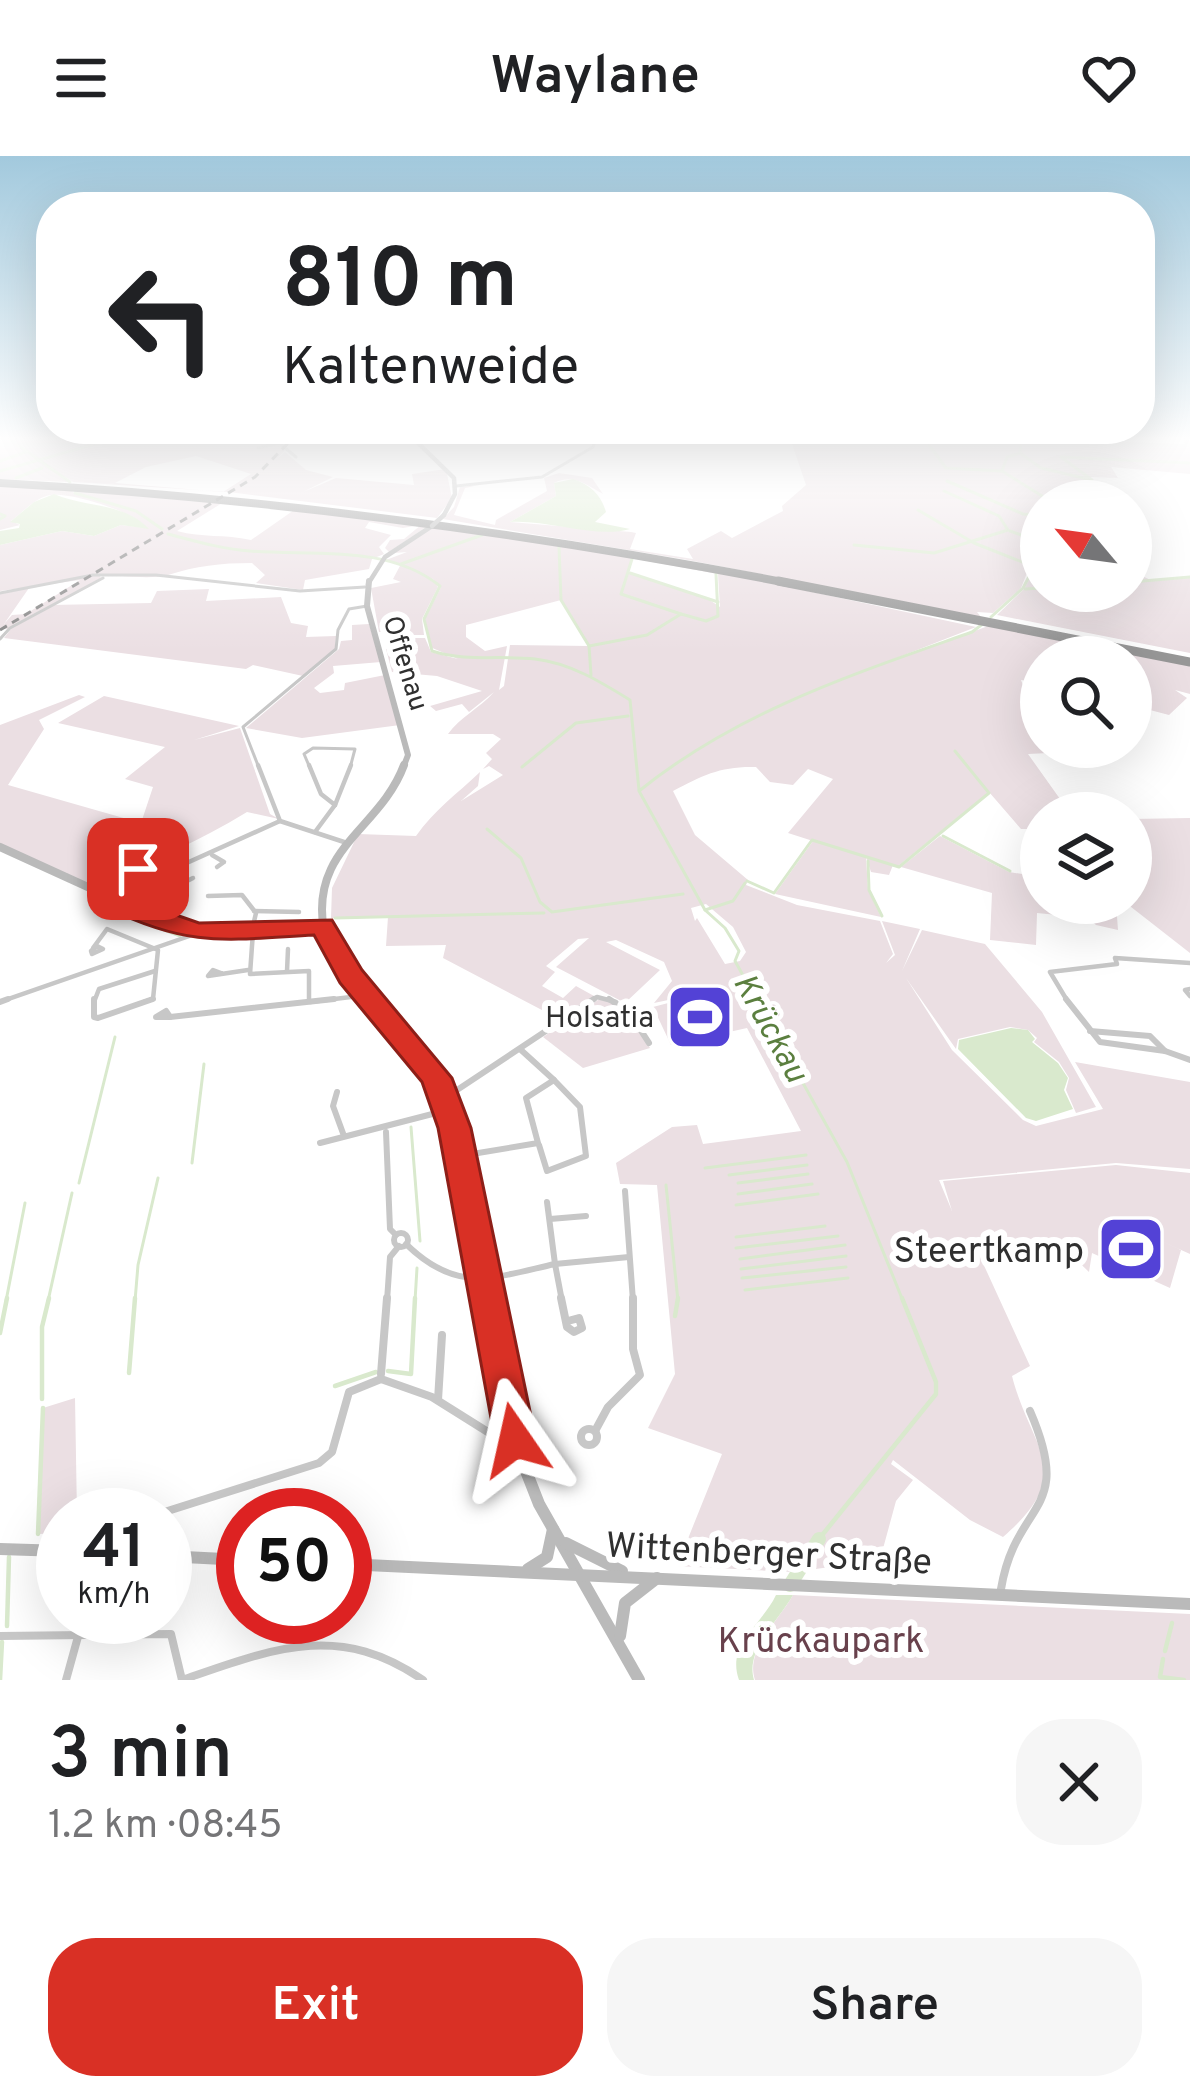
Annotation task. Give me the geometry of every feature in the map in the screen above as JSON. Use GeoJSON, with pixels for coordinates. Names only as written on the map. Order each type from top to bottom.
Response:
{"type":"FeatureCollection","features":[{"type":"Feature","properties":{"kind":"highway"},"geometry":{"type":"LineString","coordinates":[[331,509],[452,524],[1190,661]]}},
{"type":"Feature","properties":{"kind":"main road","name":"Offenau"},"geometry":{"type":"LineString","coordinates":[[325,933],[323,889],[344,842],[395,784],[409,755],[365,587],[381,559],[431,526],[447,509]]}},
{"type":"Feature","properties":{"kind":"main road"},"geometry":{"type":"LineString","coordinates":[[0,847],[166,925],[199,932],[325,933],[329,959],[351,976],[418,1053],[447,1104],[515,1440],[556,1533],[640,1680]]}},
{"type":"Feature","properties":{"kind":"main road"},"geometry":{"type":"LineString","coordinates":[[521,1571],[547,1557],[556,1533]]}},
{"type":"Feature","properties":{"kind":"main road"},"geometry":{"type":"LineString","coordinates":[[556,1533],[588,1557],[634,1576]]}},
{"type":"Feature","properties":{"kind":"main road"},"geometry":{"type":"LineString","coordinates":[[0,1549],[36,1550]]}},
{"type":"Feature","properties":{"kind":"main road","name":"Wittenberger Straße"},"geometry":{"type":"LineString","coordinates":[[372,1565],[1190,1604]]}},
{"type":"Feature","properties":{"kind":"main road"},"geometry":{"type":"LineString","coordinates":[[621,1644],[620,1618],[626,1603],[658,1577]]}},
{"type":"Feature","properties":{"kind":"street"},"geometry":{"type":"LineString","coordinates":[[0,592],[108,575],[156,574],[300,591],[365,587]]}},
{"type":"Feature","properties":{"kind":"street"},"geometry":{"type":"LineString","coordinates":[[0,639],[10,628],[108,575]]}},
{"type":"Feature","properties":{"kind":"street"},"geometry":{"type":"LineString","coordinates":[[280,821],[243,727],[336,649],[338,630],[349,609],[367,606]]}},
{"type":"Feature","properties":{"kind":"street"},"geometry":{"type":"LineString","coordinates":[[315,832],[337,806],[355,749],[313,748],[305,756],[321,794],[337,806]]}},
{"type":"Feature","properties":{"kind":"street"},"geometry":{"type":"LineString","coordinates":[[116,902],[159,876],[280,821],[344,842]]}},
{"type":"Feature","properties":{"kind":"street"},"geometry":{"type":"LineString","coordinates":[[212,855],[224,862],[217,867]]}},
{"type":"Feature","properties":{"kind":"street"},"geometry":{"type":"LineString","coordinates":[[138,869],[181,884],[193,878]]}},
{"type":"Feature","properties":{"kind":"street"},"geometry":{"type":"LineString","coordinates":[[208,896],[242,895],[254,910],[248,970]]}},
{"type":"Feature","properties":{"kind":"street"},"geometry":{"type":"LineString","coordinates":[[254,910],[299,912]]}},
{"type":"Feature","properties":{"kind":"street"},"geometry":{"type":"LineString","coordinates":[[93,948],[107,928],[115,928],[158,950]]}},
{"type":"Feature","properties":{"kind":"street"},"geometry":{"type":"LineString","coordinates":[[0,1002],[199,932]]}},
{"type":"Feature","properties":{"kind":"street"},"geometry":{"type":"LineString","coordinates":[[287,949],[287,971]]}},
{"type":"Feature","properties":{"kind":"street"},"geometry":{"type":"LineString","coordinates":[[155,970],[99,989],[94,994],[94,1017],[153,999],[158,950]]}},
{"type":"Feature","properties":{"kind":"street"},"geometry":{"type":"LineString","coordinates":[[1190,963],[1116,961],[1050,972],[1053,983],[1106,1045],[1166,1051],[1190,1060]]}},
{"type":"Feature","properties":{"kind":"street"},"geometry":{"type":"LineString","coordinates":[[221,973],[309,971],[309,1000]]}},
{"type":"Feature","properties":{"kind":"street"},"geometry":{"type":"LineString","coordinates":[[172,1019],[367,995]]}},
{"type":"Feature","properties":{"kind":"street"},"geometry":{"type":"LineString","coordinates":[[320,1143],[447,1104],[597,997],[606,996],[628,1010],[649,1043]]}},
{"type":"Feature","properties":{"kind":"street"},"geometry":{"type":"LineString","coordinates":[[1090,1030],[1150,1036],[1166,1051]]}},
{"type":"Feature","properties":{"kind":"street"},"geometry":{"type":"LineString","coordinates":[[520,1050],[554,1080],[580,1107],[586,1156],[547,1171],[526,1098],[554,1080]]}},
{"type":"Feature","properties":{"kind":"street"},"geometry":{"type":"LineString","coordinates":[[337,1092],[333,1106],[344,1136]]}},
{"type":"Feature","properties":{"kind":"street"},"geometry":{"type":"LineString","coordinates":[[381,1374],[391,1257],[407,1234],[396,1235],[390,1229],[386,1132]]}},
{"type":"Feature","properties":{"kind":"street"},"geometry":{"type":"LineString","coordinates":[[460,1156],[538,1143]]}},
{"type":"Feature","properties":{"kind":"street"},"geometry":{"type":"LineString","coordinates":[[595,1431],[608,1407],[640,1375],[633,1348],[625,1191]]}},
{"type":"Feature","properties":{"kind":"street"},"geometry":{"type":"LineString","coordinates":[[547,1202],[568,1321]]}},
{"type":"Feature","properties":{"kind":"street"},"geometry":{"type":"LineString","coordinates":[[550,1219],[586,1216]]}},
{"type":"Feature","properties":{"kind":"street"},"geometry":{"type":"LineString","coordinates":[[403,1245],[444,1278],[458,1282],[555,1264],[630,1258]]}},
{"type":"Feature","properties":{"kind":"street"},"geometry":{"type":"LineString","coordinates":[[438,1400],[442,1335]]}},
{"type":"Feature","properties":{"kind":"street"},"geometry":{"type":"LineString","coordinates":[[192,1503],[326,1459],[345,1400],[362,1384],[394,1382],[438,1400],[499,1439],[515,1440]]}},
{"type":"Feature","properties":{"kind":"street"},"geometry":{"type":"LineString","coordinates":[[1001,1594],[1009,1549],[1042,1508],[1051,1487],[1046,1442],[1030,1411]]}},
{"type":"Feature","properties":{"kind":"street"},"geometry":{"type":"LineString","coordinates":[[0,1636],[36,1635]]}},
{"type":"Feature","properties":{"kind":"street"},"geometry":{"type":"LineString","coordinates":[[66,1680],[76,1644]]}},
{"type":"Feature","properties":{"kind":"street"},"geometry":{"type":"LineString","coordinates":[[173,1644],[182,1680],[261,1653],[321,1644],[383,1655],[424,1680]]}},
{"type":"Feature","properties":{"kind":"green space"},"geometry":{"type":"Polygon","coordinates":[[[0,509],[26,509],[11,521],[20,525],[0,530],[0,509]]]}},
{"type":"Feature","properties":{"kind":"green space"},"geometry":{"type":"Polygon","coordinates":[[[116,509],[212,509],[177,531],[251,540],[295,509],[432,523],[389,552],[385,548],[390,540],[404,539],[421,525],[403,528],[369,522],[365,528],[391,535],[379,547],[384,554],[372,559],[369,569],[305,580],[303,590],[256,583],[265,575],[252,563],[229,564],[161,576],[99,575],[101,578],[52,605],[151,603],[157,591],[209,589],[206,601],[281,597],[291,623],[308,626],[306,637],[336,636],[335,649],[303,676],[253,665],[246,669],[4,638],[11,629],[0,629],[0,594],[29,588],[4,624],[12,615],[26,614],[80,580],[0,591],[0,545],[62,531],[94,536],[121,525],[147,528],[116,509]]]}},
{"type":"Feature","properties":{"kind":"green space"},"geometry":{"type":"Polygon","coordinates":[[[364,509],[444,509],[437,518],[364,509]]]}},
{"type":"Feature","properties":{"kind":"green space"},"geometry":{"type":"Polygon","coordinates":[[[456,509],[454,515],[495,525],[515,509],[533,509],[510,522],[636,533],[630,549],[693,559],[687,549],[721,531],[732,538],[783,509],[1020,509],[1020,589],[993,613],[977,612],[981,617],[443,519],[456,509]]]}},
{"type":"Feature","properties":{"kind":"green space"},"geometry":{"type":"Polygon","coordinates":[[[438,523],[719,572],[976,627],[835,682],[991,625],[1047,636],[1020,636],[1020,768],[1038,768],[1055,792],[1020,792],[1020,828],[989,792],[898,866],[893,865],[889,875],[871,872],[866,857],[868,890],[881,917],[775,894],[813,841],[788,833],[833,779],[808,769],[793,785],[770,782],[756,767],[744,767],[713,773],[673,791],[695,835],[748,880],[746,885],[797,905],[880,921],[893,954],[886,963],[895,955],[882,921],[920,929],[902,971],[922,930],[985,944],[1042,1012],[1096,1107],[1076,1113],[1066,1090],[1069,1078],[1028,1030],[1010,1027],[958,1039],[956,1049],[906,978],[952,1050],[1023,1120],[1036,1126],[1103,1109],[1075,1062],[1190,1082],[1190,1169],[1116,1163],[939,1180],[952,1211],[943,1181],[1116,1165],[1190,1173],[1190,1254],[1148,1235],[1181,1250],[1170,1288],[1092,1253],[1089,1272],[1062,1246],[1001,1254],[976,1248],[1030,1366],[1012,1376],[1043,1460],[1039,1495],[1003,1537],[970,1520],[893,1460],[891,1464],[913,1480],[896,1501],[878,1567],[793,1572],[677,1566],[722,1454],[648,1428],[675,1374],[657,1185],[620,1184],[616,1163],[672,1127],[697,1125],[703,1144],[801,1131],[747,1028],[671,1045],[653,1007],[725,988],[654,1003],[672,981],[664,962],[616,940],[606,942],[660,970],[625,1003],[556,967],[589,938],[578,939],[546,966],[555,972],[542,986],[563,998],[576,986],[594,996],[561,1020],[443,958],[446,945],[386,946],[388,917],[331,918],[332,888],[358,834],[416,836],[480,772],[478,786],[461,801],[503,775],[489,766],[483,769],[492,759],[486,753],[501,739],[493,734],[448,734],[494,692],[469,712],[462,704],[436,711],[430,706],[482,691],[437,676],[392,672],[386,649],[413,646],[413,638],[425,638],[431,652],[458,659],[430,647],[425,619],[441,587],[432,578],[438,587],[422,619],[424,635],[405,635],[406,629],[379,632],[371,588],[401,582],[393,579],[401,564],[386,560],[407,552],[394,553],[438,523]],[[631,558],[629,573],[705,597],[720,607],[718,574],[631,558]],[[561,600],[466,625],[466,637],[485,651],[507,646],[499,690],[504,686],[510,645],[589,646],[561,600]],[[706,904],[691,908],[695,921],[697,918],[725,964],[740,961],[746,952],[733,927],[706,904]]]}},
{"type":"Feature","properties":{"kind":"green space"},"geometry":{"type":"Polygon","coordinates":[[[1190,578],[1190,653],[1152,646],[1152,636],[1104,636],[997,615],[1020,593],[1020,612],[1152,612],[1152,581],[1190,578]]]}},
{"type":"Feature","properties":{"kind":"green space"},"geometry":{"type":"Polygon","coordinates":[[[369,624],[381,662],[333,666],[334,673],[314,688],[320,693],[344,690],[345,683],[385,675],[400,725],[302,738],[246,728],[339,649],[341,641],[352,640],[352,625],[369,624]]]}},
{"type":"Feature","properties":{"kind":"green space"},"geometry":{"type":"Polygon","coordinates":[[[1152,657],[1190,664],[1190,694],[1175,690],[1187,698],[1169,715],[1152,711],[1152,657]]]}},
{"type":"Feature","properties":{"kind":"green space"},"geometry":{"type":"Polygon","coordinates":[[[79,695],[85,697],[39,720],[44,729],[8,785],[141,823],[153,787],[125,779],[165,747],[58,723],[104,696],[239,726],[194,740],[240,728],[270,814],[279,819],[247,812],[99,889],[0,845],[0,725],[79,695]]]}},
{"type":"Feature","properties":{"kind":"green space"},"geometry":{"type":"Polygon","coordinates":[[[1190,818],[1190,953],[1152,923],[1152,819],[1190,818]]]}},
{"type":"Feature","properties":{"kind":"green space"},"geometry":{"type":"Polygon","coordinates":[[[940,836],[1020,874],[1020,924],[1037,924],[1036,945],[990,940],[992,893],[901,867],[940,836]]]}},
{"type":"Feature","properties":{"kind":"green space"},"geometry":{"type":"Polygon","coordinates":[[[601,998],[626,1010],[650,1048],[583,1068],[543,1037],[601,998]]]}},
{"type":"Feature","properties":{"kind":"green space"},"geometry":{"type":"Polygon","coordinates":[[[75,1398],[77,1488],[40,1488],[43,1408],[75,1398]]]}},
{"type":"Feature","properties":{"kind":"green space","name":"Krückaupark"},"geometry":{"type":"Polygon","coordinates":[[[793,1595],[1190,1614],[1190,1680],[755,1680],[758,1647],[793,1595]]]}},
{"type":"Feature","properties":{"kind":"shaded area"},"geometry":{"type":"Polygon","coordinates":[[[25,509],[112,509],[149,529],[121,525],[94,536],[62,531],[0,545],[0,531],[19,528],[20,524],[10,522],[25,509]]]}},
{"type":"Feature","properties":{"kind":"shaded area"},"geometry":{"type":"Polygon","coordinates":[[[533,509],[605,509],[595,522],[630,529],[602,532],[510,522],[533,509]]]}},
{"type":"Feature","properties":{"kind":"shaded area"},"geometry":{"type":"Polygon","coordinates":[[[1011,1028],[1028,1030],[1035,1039],[1032,1042],[1058,1063],[1068,1078],[1064,1090],[1073,1109],[1036,1121],[1026,1118],[958,1049],[959,1040],[1011,1028]]]}},
{"type":"Feature","properties":{"kind":"shaded area"},"geometry":{"type":"Polygon","coordinates":[[[776,1595],[793,1595],[758,1647],[754,1680],[739,1680],[736,1667],[741,1645],[776,1595]]]}},
{"type":"Feature","properties":{"kind":"waterway","name":"Offenau"},"geometry":{"type":"LineString","coordinates":[[130,509],[162,529]]}},
{"type":"Feature","properties":{"kind":"waterway"},"geometry":{"type":"LineString","coordinates":[[971,541],[1008,530],[999,516],[984,509]]}},
{"type":"Feature","properties":{"kind":"waterway"},"geometry":{"type":"LineString","coordinates":[[1012,509],[1020,513]]}},
{"type":"Feature","properties":{"kind":"waterway"},"geometry":{"type":"LineString","coordinates":[[918,510],[971,541]]}},
{"type":"Feature","properties":{"kind":"waterway"},"geometry":{"type":"LineString","coordinates":[[0,514],[5,516],[0,519]]}},
{"type":"Feature","properties":{"kind":"waterway"},"geometry":{"type":"LineString","coordinates":[[1010,531],[1020,535]]}},
{"type":"Feature","properties":{"kind":"waterway","name":"Offenau"},"geometry":{"type":"LineString","coordinates":[[168,534],[240,550],[374,558],[419,573],[440,586],[424,619],[432,651],[548,661],[585,674],[630,700],[639,790]]}},
{"type":"Feature","properties":{"kind":"waterway"},"geometry":{"type":"LineString","coordinates":[[401,564],[482,535]]}},
{"type":"Feature","properties":{"kind":"waterway"},"geometry":{"type":"LineString","coordinates":[[854,545],[934,553],[971,541]]}},
{"type":"Feature","properties":{"kind":"waterway"},"geometry":{"type":"LineString","coordinates":[[971,541],[1020,561]]}},
{"type":"Feature","properties":{"kind":"waterway"},"geometry":{"type":"LineString","coordinates":[[559,547],[561,600],[589,646]]}},
{"type":"Feature","properties":{"kind":"waterway"},"geometry":{"type":"LineString","coordinates":[[632,559],[621,594],[681,614]]}},
{"type":"Feature","properties":{"kind":"waterway"},"geometry":{"type":"LineString","coordinates":[[630,573],[717,602]]}},
{"type":"Feature","properties":{"kind":"waterway"},"geometry":{"type":"LineString","coordinates":[[716,574],[717,602]]}},
{"type":"Feature","properties":{"kind":"waterway"},"geometry":{"type":"LineString","coordinates":[[1152,580],[1190,577]]}},
{"type":"Feature","properties":{"kind":"waterway","name":"Krückau"},"geometry":{"type":"LineString","coordinates":[[991,617],[1020,591]]}},
{"type":"Feature","properties":{"kind":"waterway"},"geometry":{"type":"LineString","coordinates":[[681,614],[706,621],[718,616],[717,602]]}},
{"type":"Feature","properties":{"kind":"waterway"},"geometry":{"type":"LineString","coordinates":[[589,646],[647,635],[681,614]]}},
{"type":"Feature","properties":{"kind":"waterway","name":"Krückau"},"geometry":{"type":"LineString","coordinates":[[705,910],[639,791],[716,738],[798,697],[972,632],[984,623]]}},
{"type":"Feature","properties":{"kind":"waterway"},"geometry":{"type":"LineString","coordinates":[[589,646],[591,675]]}},
{"type":"Feature","properties":{"kind":"waterway"},"geometry":{"type":"LineString","coordinates":[[522,767],[576,723],[628,716]]}},
{"type":"Feature","properties":{"kind":"waterway"},"geometry":{"type":"LineString","coordinates":[[747,881],[774,893],[812,840],[899,867],[989,793],[955,751]]}},
{"type":"Feature","properties":{"kind":"waterway"},"geometry":{"type":"LineString","coordinates":[[487,829],[521,858],[540,902],[552,912],[683,894]]}},
{"type":"Feature","properties":{"kind":"waterway"},"geometry":{"type":"LineString","coordinates":[[943,836],[1010,871]]}},
{"type":"Feature","properties":{"kind":"waterway"},"geometry":{"type":"LineString","coordinates":[[868,861],[869,890],[882,916]]}},
{"type":"Feature","properties":{"kind":"waterway"},"geometry":{"type":"LineString","coordinates":[[705,910],[733,901],[745,883]]}},
{"type":"Feature","properties":{"kind":"waterway"},"geometry":{"type":"LineString","coordinates":[[112,910],[180,936]]}},
{"type":"Feature","properties":{"kind":"waterway","name":"Krückau"},"geometry":{"type":"LineString","coordinates":[[705,910],[725,928],[739,951],[735,961],[847,1162],[903,1301]]}},
{"type":"Feature","properties":{"kind":"waterway"},"geometry":{"type":"LineString","coordinates":[[335,918],[544,913]]}},
{"type":"Feature","properties":{"kind":"waterway"},"geometry":{"type":"LineString","coordinates":[[79,1183],[115,1037]]}},
{"type":"Feature","properties":{"kind":"waterway"},"geometry":{"type":"LineString","coordinates":[[192,1163],[204,1064]]}},
{"type":"Feature","properties":{"kind":"waterway"},"geometry":{"type":"LineString","coordinates":[[411,1127],[420,1241]]}},
{"type":"Feature","properties":{"kind":"waterway"},"geometry":{"type":"LineString","coordinates":[[705,1168],[806,1155]]}},
{"type":"Feature","properties":{"kind":"waterway"},"geometry":{"type":"LineString","coordinates":[[729,1175],[807,1165]]}},
{"type":"Feature","properties":{"kind":"waterway"},"geometry":{"type":"LineString","coordinates":[[738,1183],[808,1174]]}},
{"type":"Feature","properties":{"kind":"waterway"},"geometry":{"type":"LineString","coordinates":[[135,1301],[138,1265],[158,1178]]}},
{"type":"Feature","properties":{"kind":"waterway"},"geometry":{"type":"LineString","coordinates":[[738,1194],[812,1184]]}},
{"type":"Feature","properties":{"kind":"waterway"},"geometry":{"type":"LineString","coordinates":[[666,1185],[678,1299]]}},
{"type":"Feature","properties":{"kind":"waterway"},"geometry":{"type":"LineString","coordinates":[[48,1301],[72,1193]]}},
{"type":"Feature","properties":{"kind":"waterway"},"geometry":{"type":"LineString","coordinates":[[736,1205],[818,1194]]}},
{"type":"Feature","properties":{"kind":"waterway"},"geometry":{"type":"LineString","coordinates":[[6,1301],[25,1203]]}},
{"type":"Feature","properties":{"kind":"waterway"},"geometry":{"type":"LineString","coordinates":[[736,1237],[825,1226]]}},
{"type":"Feature","properties":{"kind":"waterway"},"geometry":{"type":"LineString","coordinates":[[736,1248],[838,1236]]}},
{"type":"Feature","properties":{"kind":"waterway"},"geometry":{"type":"LineString","coordinates":[[740,1259],[845,1245]]}},
{"type":"Feature","properties":{"kind":"waterway"},"geometry":{"type":"LineString","coordinates":[[741,1269],[846,1256]]}},
{"type":"Feature","properties":{"kind":"waterway"},"geometry":{"type":"LineString","coordinates":[[742,1278],[846,1267]]}},
{"type":"Feature","properties":{"kind":"waterway"},"geometry":{"type":"LineString","coordinates":[[415,1301],[417,1268]]}},
{"type":"Feature","properties":{"kind":"waterway"},"geometry":{"type":"LineString","coordinates":[[745,1290],[848,1278]]}},
{"type":"Feature","properties":{"kind":"waterway"},"geometry":{"type":"LineString","coordinates":[[0,1333],[7,1298]]}},
{"type":"Feature","properties":{"kind":"waterway"},"geometry":{"type":"LineString","coordinates":[[42,1399],[42,1327],[49,1298]]}},
{"type":"Feature","properties":{"kind":"waterway"},"geometry":{"type":"LineString","coordinates":[[129,1373],[135,1298]]}},
{"type":"Feature","properties":{"kind":"waterway"},"geometry":{"type":"LineString","coordinates":[[388,1371],[411,1374],[415,1298]]}},
{"type":"Feature","properties":{"kind":"waterway","name":"Krückau"},"geometry":{"type":"LineString","coordinates":[[819,1539],[936,1394],[936,1382],[902,1298]]}},
{"type":"Feature","properties":{"kind":"waterway"},"geometry":{"type":"LineString","coordinates":[[675,1316],[678,1299]]}},
{"type":"Feature","properties":{"kind":"waterway"},"geometry":{"type":"LineString","coordinates":[[335,1386],[376,1372]]}},
{"type":"Feature","properties":{"kind":"waterway"},"geometry":{"type":"LineString","coordinates":[[40,1488],[43,1408]]}},
{"type":"Feature","properties":{"kind":"waterway","name":"Krückau"},"geometry":{"type":"LineString","coordinates":[[790,1585],[819,1539]]}},
{"type":"Feature","properties":{"kind":"waterway"},"geometry":{"type":"LineString","coordinates":[[7,1626],[9,1557]]}},
{"type":"Feature","properties":{"kind":"waterway"},"geometry":{"type":"LineString","coordinates":[[1165,1651],[1172,1623]]}},
{"type":"Feature","properties":{"kind":"waterway"},"geometry":{"type":"LineString","coordinates":[[0,1680],[2,1642]]}},
{"type":"Feature","properties":{"kind":"waterway"},"geometry":{"type":"LineString","coordinates":[[1163,1659],[1160,1677],[1184,1680]]}},
{"type":"Feature","properties":{"kind":"railway"},"geometry":{"type":"LineString","coordinates":[[0,630],[201,509]]}},
{"type":"Feature","properties":{"kind":"place","name":"Holsatia"},"geometry":{"type":"Point","coordinates":[700,1017]}},
{"type":"Feature","properties":{"kind":"place","name":"Steertkamp"},"geometry":{"type":"Point","coordinates":[1131,1249]}},
{"type":"Feature","properties":{"kind":"route"},"geometry":{"type":"LineString","coordinates":[[138,869],[155,877],[116,902],[166,925],[199,932],[322,926],[351,976],[436,1078],[454,1128],[515,1440]]}}]}
